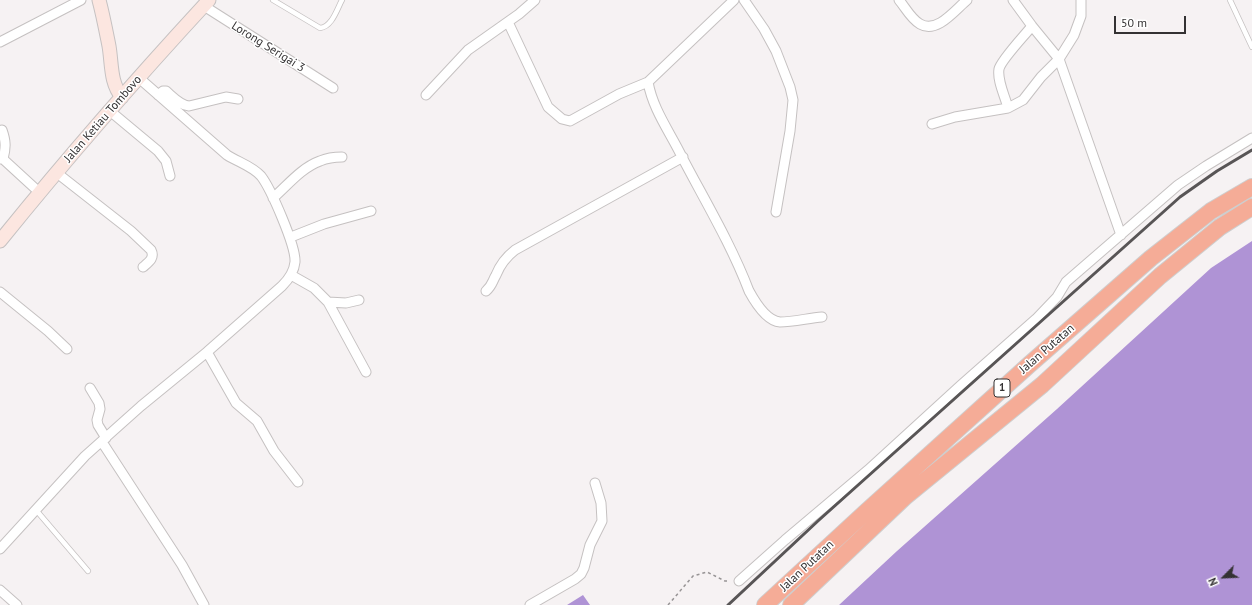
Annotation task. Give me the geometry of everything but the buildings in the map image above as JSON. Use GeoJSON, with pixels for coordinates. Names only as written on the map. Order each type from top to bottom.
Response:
{"type":"FeatureCollection","features":[{"type":"Feature","properties":{"kind":"highway","name":"Jalan Putatan"},"geometry":{"type":"LineString","coordinates":[[765,605],[866,511],[1030,364],[1152,258],[1211,211],[1252,186]]}},
{"type":"Feature","properties":{"kind":"highway","name":"Jalan Putatan"},"geometry":{"type":"LineString","coordinates":[[791,605],[906,496],[1042,385],[1160,276],[1220,227],[1252,207]]}},
{"type":"Feature","properties":{"kind":"highway"},"geometry":{"type":"LineString","coordinates":[[866,511],[872,513],[876,512],[906,496]]}},
{"type":"Feature","properties":{"kind":"street"},"geometry":{"type":"LineString","coordinates":[[0,42],[82,0]]}},
{"type":"Feature","properties":{"kind":"street"},"geometry":{"type":"LineString","coordinates":[[100,0],[109,46],[114,83],[116,90],[122,97]]}},
{"type":"Feature","properties":{"kind":"street"},"geometry":{"type":"LineString","coordinates":[[426,95],[468,50],[508,22],[535,0]]}},
{"type":"Feature","properties":{"kind":"street"},"geometry":{"type":"LineString","coordinates":[[508,22],[548,107],[562,119],[570,120],[632,87],[648,82],[734,0]]}},
{"type":"Feature","properties":{"kind":"street"},"geometry":{"type":"LineString","coordinates":[[744,0],[764,28],[776,51],[790,87],[793,100],[790,131],[776,212]]}},
{"type":"Feature","properties":{"kind":"street"},"geometry":{"type":"LineString","coordinates":[[899,0],[919,23],[933,27],[945,20],[967,0]]}},
{"type":"Feature","properties":{"kind":"street"},"geometry":{"type":"LineString","coordinates":[[1013,0],[1059,59],[1121,235]]}},
{"type":"Feature","properties":{"kind":"street"},"geometry":{"type":"LineString","coordinates":[[932,124],[955,117],[1008,108],[1023,100],[1041,77],[1059,59],[1074,35],[1081,16],[1081,0]]}},
{"type":"Feature","properties":{"kind":"street","name":"Jalan Ketiau Tombovo"},"geometry":{"type":"LineString","coordinates":[[0,241],[39,192],[207,3]]}},
{"type":"Feature","properties":{"kind":"street","name":"Lorong Serigai 3"},"geometry":{"type":"LineString","coordinates":[[207,3],[333,88]]}},
{"type":"Feature","properties":{"kind":"street"},"geometry":{"type":"LineString","coordinates":[[1008,108],[1000,80],[1000,65],[1032,26]]}},
{"type":"Feature","properties":{"kind":"street"},"geometry":{"type":"LineString","coordinates":[[0,549],[74,467],[141,406],[207,352],[282,286],[291,276],[295,261],[291,237],[261,176],[254,170],[235,161],[227,155],[139,78]]}},
{"type":"Feature","properties":{"kind":"street"},"geometry":{"type":"LineString","coordinates":[[648,82],[652,99],[662,121],[726,238],[749,291],[759,306],[773,319],[780,322],[822,317]]}},
{"type":"Feature","properties":{"kind":"street"},"geometry":{"type":"LineString","coordinates":[[158,95],[166,91],[186,105],[195,105],[226,97],[238,99]]}},
{"type":"Feature","properties":{"kind":"street"},"geometry":{"type":"LineString","coordinates":[[182,116],[186,105]]}},
{"type":"Feature","properties":{"kind":"street"},"geometry":{"type":"LineString","coordinates":[[110,111],[158,150],[166,161],[170,176]]}},
{"type":"Feature","properties":{"kind":"street"},"geometry":{"type":"LineString","coordinates":[[2,130],[6,149],[2,159],[39,192]]}},
{"type":"Feature","properties":{"kind":"street"},"geometry":{"type":"LineString","coordinates":[[739,581],[868,470],[966,380],[1036,319],[1057,297],[1066,282],[1178,186],[1206,166],[1252,138]]}},
{"type":"Feature","properties":{"kind":"street"},"geometry":{"type":"LineString","coordinates":[[273,198],[301,172],[311,165],[321,160],[342,157]]}},
{"type":"Feature","properties":{"kind":"street"},"geometry":{"type":"LineString","coordinates":[[486,291],[492,286],[495,277],[507,257],[515,250],[682,157]]}},
{"type":"Feature","properties":{"kind":"street"},"geometry":{"type":"LineString","coordinates":[[57,173],[131,231],[151,250],[153,254],[152,258],[144,267]]}},
{"type":"Feature","properties":{"kind":"street"},"geometry":{"type":"LineString","coordinates":[[291,237],[330,223],[371,211]]}},
{"type":"Feature","properties":{"kind":"street"},"geometry":{"type":"LineString","coordinates":[[291,276],[314,288],[328,302],[366,372]]}},
{"type":"Feature","properties":{"kind":"street"},"geometry":{"type":"LineString","coordinates":[[0,292],[48,331],[67,349]]}},
{"type":"Feature","properties":{"kind":"street"},"geometry":{"type":"LineString","coordinates":[[328,302],[346,303],[359,300]]}},
{"type":"Feature","properties":{"kind":"street"},"geometry":{"type":"LineString","coordinates":[[207,352],[236,403],[257,421],[274,451],[298,482]]}},
{"type":"Feature","properties":{"kind":"street"},"geometry":{"type":"LineString","coordinates":[[90,388],[99,403],[100,409],[97,420],[104,440],[178,559],[204,605]]}},
{"type":"Feature","properties":{"kind":"street"},"geometry":{"type":"LineString","coordinates":[[530,605],[581,574],[590,545],[602,521],[601,503],[595,483]]}},
{"type":"Feature","properties":{"kind":"street"},"geometry":{"type":"LineString","coordinates":[[0,590],[17,605]]}},
{"type":"Feature","properties":{"kind":"lane"},"geometry":{"type":"LineString","coordinates":[[273,0],[320,28],[330,22],[342,0]]}},
{"type":"Feature","properties":{"kind":"lane"},"geometry":{"type":"LineString","coordinates":[[1230,0],[1252,47]]}},
{"type":"Feature","properties":{"kind":"lane"},"geometry":{"type":"LineString","coordinates":[[36,510],[88,571]]}},
{"type":"Feature","properties":{"kind":"path"},"geometry":{"type":"LineString","coordinates":[[668,605],[693,576],[707,572],[725,581],[739,581]]}},
{"type":"Feature","properties":{"kind":"shaded area"},"geometry":{"type":"Polygon","coordinates":[[[1252,241],[1252,605],[839,605],[1211,268],[1252,241]]]}},
{"type":"Feature","properties":{"kind":"shaded area"},"geometry":{"type":"Polygon","coordinates":[[[583,595],[590,605],[567,605],[583,595]]]}},
{"type":"Feature","properties":{"kind":"railway"},"geometry":{"type":"LineString","coordinates":[[728,605],[819,520],[1180,197],[1217,171],[1252,150]]}}]}
